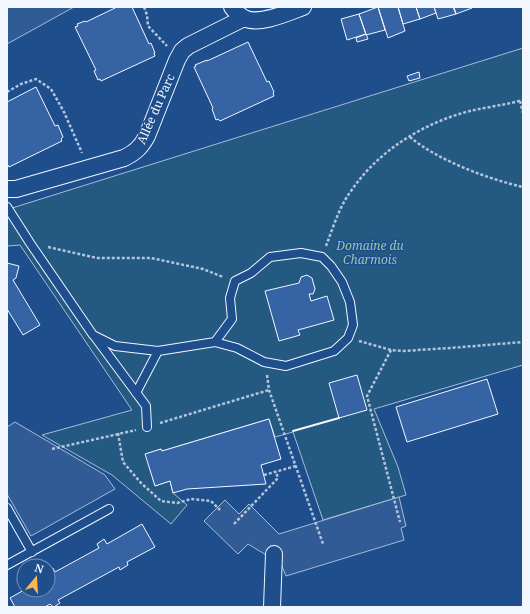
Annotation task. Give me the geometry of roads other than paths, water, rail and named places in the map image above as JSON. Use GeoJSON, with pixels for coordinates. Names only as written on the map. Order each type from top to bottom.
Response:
{"type":"FeatureCollection","features":[{"type":"Feature","properties":{"kind":"street"},"geometry":{"type":"LineString","coordinates":[[232,7],[244,18],[252,20],[268,18],[304,7]]}},
{"type":"Feature","properties":{"kind":"street","name":"Allée du Parc"},"geometry":{"type":"LineString","coordinates":[[7,189],[16,189],[124,158],[135,153],[141,147],[147,136],[182,51],[188,46],[244,18]]}},
{"type":"Feature","properties":{"kind":"street"},"geometry":{"type":"LineString","coordinates":[[272,607],[274,554]]}},
{"type":"Feature","properties":{"kind":"lane"},"geometry":{"type":"LineString","coordinates":[[7,207],[93,335],[146,406],[147,427]]}},
{"type":"Feature","properties":{"kind":"lane"},"geometry":{"type":"LineString","coordinates":[[93,335],[115,346],[158,351],[215,342],[237,348],[264,362],[286,366],[334,351],[348,338],[353,325],[350,302],[342,282],[331,266],[322,257],[302,252],[270,257],[251,273],[235,282],[230,298],[232,319],[215,342]]}},
{"type":"Feature","properties":{"kind":"lane"},"geometry":{"type":"LineString","coordinates":[[136,393],[158,351]]}},
{"type":"Feature","properties":{"kind":"lane"},"geometry":{"type":"LineString","coordinates":[[7,508],[32,552]]}},
{"type":"Feature","properties":{"kind":"lane"},"geometry":{"type":"LineString","coordinates":[[7,565],[109,509]]}},
{"type":"Feature","properties":{"kind":"park label","name":"Domaine du Charmois"},"geometry":{"type":"Point","coordinates":[370,253]}}]}
